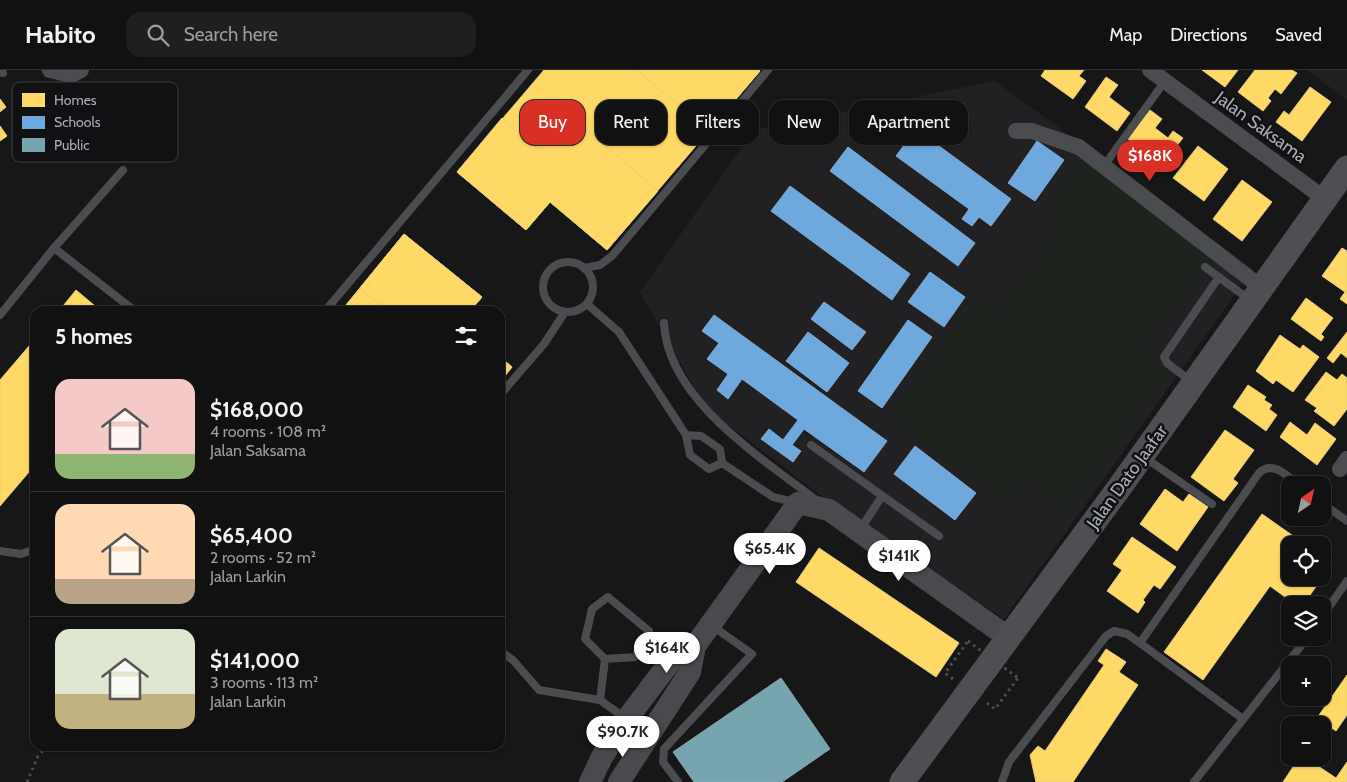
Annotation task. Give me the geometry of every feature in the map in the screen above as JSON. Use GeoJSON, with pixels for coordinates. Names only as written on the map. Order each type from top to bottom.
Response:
{"type":"FeatureCollection","features":[{"type":"Feature","properties":{"kind":"main road","name":"Jalan Dato Jaafar"},"geometry":{"type":"LineString","coordinates":[[908,780],[1142,456],[1186,377],[1258,295],[1347,168]]}},
{"type":"Feature","properties":{"kind":"street"},"geometry":{"type":"LineString","coordinates":[[50,70],[76,73]]}},
{"type":"Feature","properties":{"kind":"street","name":"Jalan Saksama"},"geometry":{"type":"LineString","coordinates":[[1150,70],[1325,199]]}},
{"type":"Feature","properties":{"kind":"street"},"geometry":{"type":"LineString","coordinates":[[1016,132],[1032,131],[1079,147],[1258,295]]}},
{"type":"Feature","properties":{"kind":"street"},"geometry":{"type":"LineString","coordinates":[[620,781],[690,672],[695,646],[798,503],[829,510],[1009,638]]}},
{"type":"Feature","properties":{"kind":"street"},"geometry":{"type":"LineString","coordinates":[[590,782],[602,757],[630,714],[673,658],[695,646]]}},
{"type":"Feature","properties":{"kind":"street"},"geometry":{"type":"LineString","coordinates":[[620,781],[630,714]]}},
{"type":"Feature","properties":{"kind":"lane"},"geometry":{"type":"LineString","coordinates":[[329,306],[528,70]]}},
{"type":"Feature","properties":{"kind":"lane"},"geometry":{"type":"LineString","coordinates":[[584,268],[600,265],[612,256],[768,70]]}},
{"type":"Feature","properties":{"kind":"lane"},"geometry":{"type":"LineString","coordinates":[[1104,166],[1165,81]]}},
{"type":"Feature","properties":{"kind":"lane"},"geometry":{"type":"LineString","coordinates":[[0,315],[54,248],[123,170]]}},
{"type":"Feature","properties":{"kind":"lane"},"geometry":{"type":"LineString","coordinates":[[54,248],[129,306]]}},
{"type":"Feature","properties":{"kind":"lane"},"geometry":{"type":"LineString","coordinates":[[562,263],[577,264],[584,268],[592,281],[593,290],[587,304],[581,309],[565,312],[551,306],[543,293],[544,278],[549,271],[562,263]]}},
{"type":"Feature","properties":{"kind":"lane"},"geometry":{"type":"LineString","coordinates":[[1205,266],[1219,276],[1258,295]]}},
{"type":"Feature","properties":{"kind":"lane"},"geometry":{"type":"LineString","coordinates":[[1186,377],[1167,363],[1164,357],[1219,276]]}},
{"type":"Feature","properties":{"kind":"lane"},"geometry":{"type":"LineString","coordinates":[[587,304],[619,332],[686,435],[690,455],[709,469],[722,463]]}},
{"type":"Feature","properties":{"kind":"lane"},"geometry":{"type":"LineString","coordinates":[[505,389],[544,344],[565,312]]}},
{"type":"Feature","properties":{"kind":"lane"},"geometry":{"type":"LineString","coordinates":[[664,323],[665,337],[679,372],[708,414],[829,510]]}},
{"type":"Feature","properties":{"kind":"lane"},"geometry":{"type":"LineString","coordinates":[[686,435],[701,436],[720,449],[722,463],[773,497],[798,503]]}},
{"type":"Feature","properties":{"kind":"lane"},"geometry":{"type":"LineString","coordinates":[[811,444],[939,536]]}},
{"type":"Feature","properties":{"kind":"lane"},"geometry":{"type":"LineString","coordinates":[[1142,456],[1212,504]]}},
{"type":"Feature","properties":{"kind":"lane"},"geometry":{"type":"LineString","coordinates":[[1140,643],[1259,473],[1268,468],[1273,468],[1285,476]]}},
{"type":"Feature","properties":{"kind":"lane"},"geometry":{"type":"LineString","coordinates":[[860,531],[882,496]]}},
{"type":"Feature","properties":{"kind":"lane"},"geometry":{"type":"LineString","coordinates":[[1331,509],[1347,521]]}},
{"type":"Feature","properties":{"kind":"lane"},"geometry":{"type":"LineString","coordinates":[[0,551],[22,554],[30,551]]}},
{"type":"Feature","properties":{"kind":"lane"},"geometry":{"type":"LineString","coordinates":[[1331,604],[1347,581]]}},
{"type":"Feature","properties":{"kind":"lane"},"geometry":{"type":"LineString","coordinates":[[608,596],[649,631],[635,657],[605,659],[585,639],[592,609],[608,596]]}},
{"type":"Feature","properties":{"kind":"lane"},"geometry":{"type":"LineString","coordinates":[[678,782],[663,762],[664,749],[752,654],[710,625]]}},
{"type":"Feature","properties":{"kind":"lane"},"geometry":{"type":"LineString","coordinates":[[1002,782],[1010,762],[1106,636],[1114,631],[1127,634],[1243,719]]}},
{"type":"Feature","properties":{"kind":"lane"},"geometry":{"type":"LineString","coordinates":[[1194,782],[1301,646]]}},
{"type":"Feature","properties":{"kind":"lane"},"geometry":{"type":"LineString","coordinates":[[505,654],[513,660],[539,690],[600,700],[630,714]]}},
{"type":"Feature","properties":{"kind":"lane"},"geometry":{"type":"LineString","coordinates":[[600,700],[605,659]]}},
{"type":"Feature","properties":{"kind":"path"},"geometry":{"type":"LineString","coordinates":[[945,673],[968,641],[1018,678],[995,709]]}},
{"type":"Feature","properties":{"kind":"path"},"geometry":{"type":"LineString","coordinates":[[27,782],[38,756],[42,751]]}},
{"type":"Feature","properties":{"kind":"shaded area"},"geometry":{"type":"Polygon","coordinates":[[[1307,70],[1347,70],[1347,100],[1307,70]]]}},
{"type":"Feature","properties":{"kind":"shaded area"},"geometry":{"type":"Polygon","coordinates":[[[995,81],[1253,269],[1004,619],[816,492],[706,408],[640,292],[743,145],[759,145],[759,129],[769,127],[769,145],[839,145],[839,113],[849,111],[849,145],[968,145],[968,100],[902,100],[995,81]]]}},
{"type":"Feature","properties":{"kind":"shaded area"},"geometry":{"type":"Polygon","coordinates":[[[1085,157],[1214,252],[1140,351],[1168,372],[1067,510],[1025,480],[1008,503],[891,417],[977,301],[998,315],[1064,225],[1045,211],[1085,157]]]}},
{"type":"Feature","properties":{"kind":"building: Homes"},"geometry":{"type":"Polygon","coordinates":[[[544,70],[760,71],[735,100],[677,100],[677,145],[697,145],[607,250],[550,202],[526,230],[457,172],[544,70]]]}},
{"type":"Feature","properties":{"kind":"building: Homes"},"geometry":{"type":"Polygon","coordinates":[[[637,70],[760,71],[735,100],[677,100],[677,104],[637,70]]]}},
{"type":"Feature","properties":{"kind":"building: Homes"},"geometry":{"type":"Polygon","coordinates":[[[1045,70],[1084,70],[1079,76],[1086,81],[1073,99],[1041,76],[1045,70]]]}},
{"type":"Feature","properties":{"kind":"building: Homes"},"geometry":{"type":"Polygon","coordinates":[[[1202,70],[1238,70],[1225,87],[1202,70]]]}},
{"type":"Feature","properties":{"kind":"building: Homes"},"geometry":{"type":"Polygon","coordinates":[[[1255,70],[1292,70],[1297,73],[1281,94],[1275,89],[1268,98],[1271,101],[1263,111],[1238,92],[1255,70]]]}},
{"type":"Feature","properties":{"kind":"building: Homes"},"geometry":{"type":"Polygon","coordinates":[[[1106,77],[1118,85],[1109,97],[1130,113],[1117,131],[1085,107],[1106,77]]]}},
{"type":"Feature","properties":{"kind":"building: Homes"},"geometry":{"type":"Polygon","coordinates":[[[1310,87],[1331,102],[1302,141],[1276,122],[1284,111],[1289,115],[1310,87]]]}},
{"type":"Feature","properties":{"kind":"building: Homes"},"geometry":{"type":"Polygon","coordinates":[[[0,99],[6,107],[0,112],[0,99]]]}},
{"type":"Feature","properties":{"kind":"building: Homes"},"geometry":{"type":"Polygon","coordinates":[[[1150,110],[1162,119],[1155,128],[1168,138],[1173,131],[1183,138],[1175,148],[1180,152],[1171,164],[1143,143],[1140,148],[1128,139],[1150,110]]]}},
{"type":"Feature","properties":{"kind":"building: Homes"},"geometry":{"type":"Polygon","coordinates":[[[502,118],[520,134],[520,145],[533,145],[539,150],[543,145],[585,145],[585,129],[595,137],[595,145],[604,145],[658,191],[607,250],[550,202],[526,230],[457,172],[502,118]]]}},
{"type":"Feature","properties":{"kind":"building: Homes"},"geometry":{"type":"Polygon","coordinates":[[[0,126],[7,136],[0,141],[0,126]]]}},
{"type":"Feature","properties":{"kind":"building: Homes"},"geometry":{"type":"Polygon","coordinates":[[[1198,146],[1228,169],[1204,201],[1173,178],[1198,146]]]}},
{"type":"Feature","properties":{"kind":"building: Homes"},"geometry":{"type":"Polygon","coordinates":[[[1242,180],[1272,202],[1242,241],[1213,219],[1242,180]]]}},
{"type":"Feature","properties":{"kind":"building: Homes"},"geometry":{"type":"Polygon","coordinates":[[[404,234],[482,297],[474,306],[345,306],[404,234]]]}},
{"type":"Feature","properties":{"kind":"building: Homes"},"geometry":{"type":"Polygon","coordinates":[[[404,234],[482,297],[474,306],[382,306],[360,288],[404,234]]]}},
{"type":"Feature","properties":{"kind":"building: Homes"},"geometry":{"type":"Polygon","coordinates":[[[1342,248],[1347,251],[1347,304],[1340,299],[1345,292],[1322,276],[1342,248]]]}},
{"type":"Feature","properties":{"kind":"building: Homes"},"geometry":{"type":"Polygon","coordinates":[[[76,290],[95,306],[63,306],[76,290]]]}},
{"type":"Feature","properties":{"kind":"building: Homes"},"geometry":{"type":"Polygon","coordinates":[[[1306,298],[1333,318],[1321,334],[1324,337],[1321,341],[1291,319],[1306,298]]]}},
{"type":"Feature","properties":{"kind":"building: Homes"},"geometry":{"type":"Polygon","coordinates":[[[1347,332],[1347,358],[1341,353],[1333,363],[1327,358],[1347,332]]]}},
{"type":"Feature","properties":{"kind":"building: Homes"},"geometry":{"type":"Polygon","coordinates":[[[1280,335],[1300,349],[1303,345],[1319,357],[1293,392],[1276,380],[1273,384],[1256,371],[1280,335]]]}},
{"type":"Feature","properties":{"kind":"building: Homes"},"geometry":{"type":"Polygon","coordinates":[[[30,345],[30,471],[0,506],[0,380],[30,345]]]}},
{"type":"Feature","properties":{"kind":"building: Homes"},"geometry":{"type":"Polygon","coordinates":[[[505,361],[512,367],[505,376],[505,361]]]}},
{"type":"Feature","properties":{"kind":"building: Homes"},"geometry":{"type":"Polygon","coordinates":[[[505,361],[512,367],[505,376],[505,361]]]}},
{"type":"Feature","properties":{"kind":"building: Homes"},"geometry":{"type":"Polygon","coordinates":[[[1326,372],[1337,380],[1342,374],[1347,378],[1347,409],[1334,426],[1314,411],[1317,408],[1305,400],[1326,372]]]}},
{"type":"Feature","properties":{"kind":"building: Homes"},"geometry":{"type":"Polygon","coordinates":[[[1248,385],[1266,397],[1264,400],[1272,405],[1269,409],[1277,415],[1266,431],[1233,407],[1248,385]]]}},
{"type":"Feature","properties":{"kind":"building: Homes"},"geometry":{"type":"Polygon","coordinates":[[[1290,422],[1307,435],[1315,423],[1336,439],[1317,465],[1280,437],[1290,422]]]}},
{"type":"Feature","properties":{"kind":"building: Homes"},"geometry":{"type":"Polygon","coordinates":[[[1225,430],[1254,450],[1233,479],[1238,483],[1224,501],[1191,477],[1225,430]]]}},
{"type":"Feature","properties":{"kind":"building: Homes"},"geometry":{"type":"Polygon","coordinates":[[[1165,489],[1183,502],[1189,494],[1208,507],[1177,551],[1140,524],[1165,489]]]}},
{"type":"Feature","properties":{"kind":"building: Homes"},"geometry":{"type":"Polygon","coordinates":[[[1262,514],[1293,536],[1281,536],[1281,586],[1316,586],[1309,596],[1284,596],[1270,586],[1203,680],[1164,652],[1262,514]]]}},
{"type":"Feature","properties":{"kind":"building: Homes"},"geometry":{"type":"Polygon","coordinates":[[[1132,537],[1176,567],[1160,589],[1154,585],[1143,600],[1145,602],[1138,613],[1107,591],[1122,570],[1113,564],[1132,537]]]}},
{"type":"Feature","properties":{"kind":"building: Homes"},"geometry":{"type":"Polygon","coordinates":[[[819,548],[959,643],[936,677],[796,582],[819,548]]]}},
{"type":"Feature","properties":{"kind":"building: Homes"},"geometry":{"type":"Polygon","coordinates":[[[1106,649],[1126,662],[1119,672],[1138,685],[1073,782],[1036,782],[1030,755],[1038,746],[1045,751],[1104,665],[1098,661],[1106,649]]]}},
{"type":"Feature","properties":{"kind":"building: Homes"},"geometry":{"type":"Polygon","coordinates":[[[1347,675],[1347,715],[1336,731],[1331,728],[1331,716],[1318,716],[1325,706],[1331,706],[1331,698],[1347,675]]]}},
{"type":"Feature","properties":{"kind":"building: Homes"},"geometry":{"type":"Polygon","coordinates":[[[1347,762],[1347,782],[1283,782],[1294,766],[1318,766],[1336,778],[1347,762]]]}},
{"type":"Feature","properties":{"kind":"building: Schools"},"geometry":{"type":"Polygon","coordinates":[[[1037,141],[1064,160],[1035,201],[1008,183],[1037,141]]]}},
{"type":"Feature","properties":{"kind":"building: Schools"},"geometry":{"type":"Polygon","coordinates":[[[904,145],[938,145],[1011,199],[991,226],[979,217],[972,226],[962,219],[969,209],[896,156],[904,145]]]}},
{"type":"Feature","properties":{"kind":"building: Schools"},"geometry":{"type":"Polygon","coordinates":[[[848,147],[975,243],[958,266],[830,171],[848,147]]]}},
{"type":"Feature","properties":{"kind":"building: Schools"},"geometry":{"type":"Polygon","coordinates":[[[790,186],[910,274],[892,300],[771,211],[790,186]]]}},
{"type":"Feature","properties":{"kind":"building: Schools"},"geometry":{"type":"Polygon","coordinates":[[[930,272],[965,297],[944,327],[908,302],[930,272]]]}},
{"type":"Feature","properties":{"kind":"building: Schools"},"geometry":{"type":"Polygon","coordinates":[[[824,302],[866,332],[852,350],[811,319],[824,302]]]}},
{"type":"Feature","properties":{"kind":"building: Schools"},"geometry":{"type":"Polygon","coordinates":[[[714,315],[887,441],[864,472],[804,429],[792,445],[801,451],[793,462],[761,439],[769,429],[783,440],[798,420],[742,379],[728,399],[717,390],[728,374],[707,359],[719,343],[702,331],[714,315]]]}},
{"type":"Feature","properties":{"kind":"building: Schools"},"geometry":{"type":"Polygon","coordinates":[[[908,320],[932,337],[882,408],[858,391],[908,320]]]}},
{"type":"Feature","properties":{"kind":"building: Schools"},"geometry":{"type":"Polygon","coordinates":[[[808,332],[849,363],[827,392],[786,361],[808,332]]]}},
{"type":"Feature","properties":{"kind":"building: Schools"},"geometry":{"type":"Polygon","coordinates":[[[915,446],[976,493],[955,520],[894,474],[915,446]]]}},
{"type":"Feature","properties":{"kind":"building: Public"},"geometry":{"type":"Polygon","coordinates":[[[781,678],[830,749],[782,782],[694,782],[673,752],[781,678]]]}}]}
